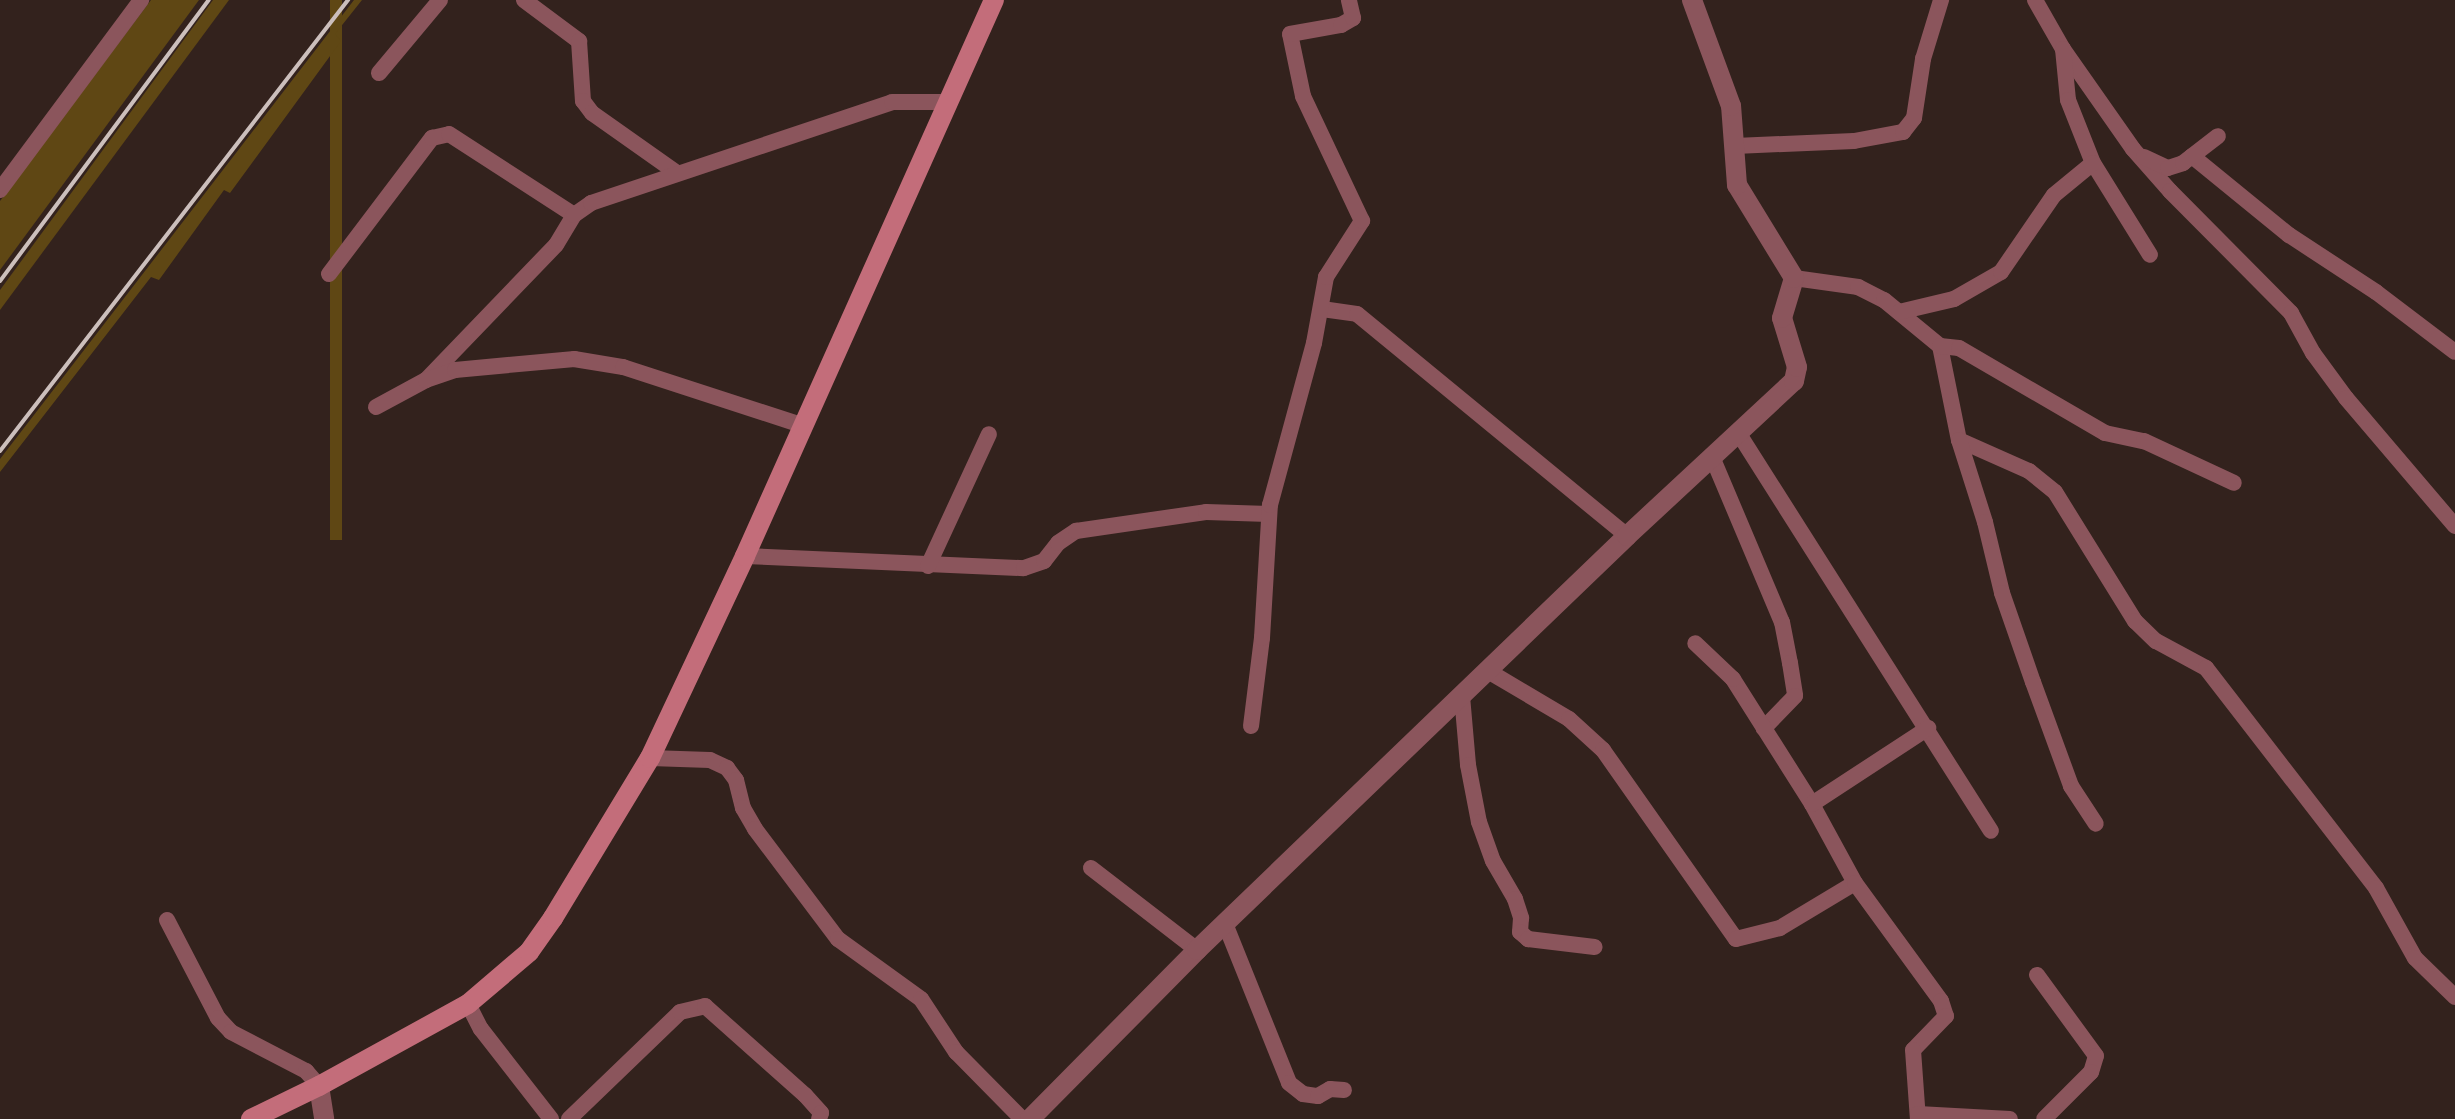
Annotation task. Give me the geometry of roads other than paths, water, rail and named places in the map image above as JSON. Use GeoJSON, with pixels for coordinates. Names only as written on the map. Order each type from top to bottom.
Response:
{"type":"FeatureCollection","features":[{"type":"Feature","properties":{"kind":"main road"},"geometry":{"type":"LineString","coordinates":[[251,1119],[319,1086],[468,1004],[529,952],[650,758],[745,556],[994,0]]}},
{"type":"Feature","properties":{"kind":"street"},"geometry":{"type":"LineString","coordinates":[[0,190],[141,0]]}},
{"type":"Feature","properties":{"kind":"street"},"geometry":{"type":"LineString","coordinates":[[379,73],[440,0]]}},
{"type":"Feature","properties":{"kind":"street"},"geometry":{"type":"LineString","coordinates":[[524,0],[579,41],[583,101],[592,113],[677,173]]}},
{"type":"Feature","properties":{"kind":"street"},"geometry":{"type":"LineString","coordinates":[[1251,726],[1262,638],[1269,514],[1322,309],[1326,277],[1362,221],[1303,96],[1290,34],[1341,25],[1353,18],[1349,0]]}},
{"type":"Feature","properties":{"kind":"street"},"geometry":{"type":"LineString","coordinates":[[1030,1119],[1197,950],[1226,926],[1627,536],[1794,381],[1797,367],[1782,318],[1794,278],[1737,185],[1731,106],[1692,0]]}},
{"type":"Feature","properties":{"kind":"street"},"geometry":{"type":"LineString","coordinates":[[1735,146],[1854,141],[1903,132],[1914,118],[1923,59],[1941,0]]}},
{"type":"Feature","properties":{"kind":"street"},"geometry":{"type":"LineString","coordinates":[[2035,0],[2063,49],[2133,149],[2170,191],[2291,313],[2313,353],[2346,398],[2455,526]]}},
{"type":"Feature","properties":{"kind":"street"},"geometry":{"type":"LineString","coordinates":[[2063,49],[2068,100],[2093,163],[2150,255]]}},
{"type":"Feature","properties":{"kind":"street"},"geometry":{"type":"LineString","coordinates":[[426,380],[556,245],[574,215],[591,203],[892,102],[948,102]]}},
{"type":"Feature","properties":{"kind":"street"},"geometry":{"type":"LineString","coordinates":[[329,274],[432,138],[449,134],[574,215]]}},
{"type":"Feature","properties":{"kind":"street"},"geometry":{"type":"LineString","coordinates":[[2133,149],[2156,165],[2168,168],[2192,156],[2218,136]]}},
{"type":"Feature","properties":{"kind":"street"},"geometry":{"type":"LineString","coordinates":[[2192,156],[2289,235],[2376,292],[2455,352]]}},
{"type":"Feature","properties":{"kind":"street"},"geometry":{"type":"LineString","coordinates":[[1899,312],[1954,299],[2001,272],[2054,195],[2093,163]]}},
{"type":"Feature","properties":{"kind":"street"},"geometry":{"type":"LineString","coordinates":[[1794,278],[1858,287],[1899,312],[1940,346],[1959,348],[1973,355],[2105,433],[2144,441],[2234,483]]}},
{"type":"Feature","properties":{"kind":"street"},"geometry":{"type":"LineString","coordinates":[[1322,309],[1357,314],[1627,536]]}},
{"type":"Feature","properties":{"kind":"street"},"geometry":{"type":"LineString","coordinates":[[1940,346],[1959,440],[1985,522],[2002,593],[2071,786],[2096,824]]}},
{"type":"Feature","properties":{"kind":"street"},"geometry":{"type":"LineString","coordinates":[[376,407],[426,380],[455,370],[574,359],[623,367],[802,425]]}},
{"type":"Feature","properties":{"kind":"street"},"geometry":{"type":"LineString","coordinates":[[928,566],[989,434]]}},
{"type":"Feature","properties":{"kind":"street"},"geometry":{"type":"LineString","coordinates":[[1739,434],[1991,831]]}},
{"type":"Feature","properties":{"kind":"street"},"geometry":{"type":"LineString","coordinates":[[1959,440],[2029,471],[2055,492],[2135,621],[2156,641],[2206,668],[2376,888],[2415,958],[2455,997]]}},
{"type":"Feature","properties":{"kind":"street"},"geometry":{"type":"LineString","coordinates":[[1713,459],[1782,622],[1790,663],[1795,696],[1764,728]]}},
{"type":"Feature","properties":{"kind":"street"},"geometry":{"type":"LineString","coordinates":[[745,556],[1024,568],[1044,561],[1058,543],[1076,531],[1206,512],[1269,514]]}},
{"type":"Feature","properties":{"kind":"street"},"geometry":{"type":"LineString","coordinates":[[1695,643],[1733,679],[1812,804],[1855,883],[1941,1001],[1946,1016],[1913,1050],[1918,1117],[2010,1119]]}},
{"type":"Feature","properties":{"kind":"street"},"geometry":{"type":"LineString","coordinates":[[1488,671],[1569,719],[1603,750],[1736,939],[1780,928],[1855,883]]}},
{"type":"Feature","properties":{"kind":"street"},"geometry":{"type":"LineString","coordinates":[[1462,696],[1468,765],[1479,822],[1493,861],[1515,899],[1521,918],[1520,932],[1528,939],[1595,947]]}},
{"type":"Feature","properties":{"kind":"street"},"geometry":{"type":"LineString","coordinates":[[1812,804],[1928,728]]}},
{"type":"Feature","properties":{"kind":"street"},"geometry":{"type":"LineString","coordinates":[[650,758],[710,760],[727,768],[736,780],[743,808],[755,829],[838,939],[921,999],[956,1052],[1022,1119]]}},
{"type":"Feature","properties":{"kind":"street"},"geometry":{"type":"LineString","coordinates":[[1091,868],[1197,950]]}},
{"type":"Feature","properties":{"kind":"street"},"geometry":{"type":"LineString","coordinates":[[167,920],[218,1018],[231,1032],[306,1071],[319,1086],[324,1119]]}},
{"type":"Feature","properties":{"kind":"street"},"geometry":{"type":"LineString","coordinates":[[1226,926],[1289,1083],[1303,1094],[1318,1096],[1330,1089],[1344,1090]]}},
{"type":"Feature","properties":{"kind":"street"},"geometry":{"type":"LineString","coordinates":[[2037,975],[2096,1056],[2091,1072],[2044,1119]]}},
{"type":"Feature","properties":{"kind":"street"},"geometry":{"type":"LineString","coordinates":[[468,1004],[481,1029],[551,1119]]}},
{"type":"Feature","properties":{"kind":"street"},"geometry":{"type":"LineString","coordinates":[[569,1119],[680,1012],[705,1006],[805,1095],[821,1113],[819,1119]]}},
{"type":"Feature","properties":{"kind":"railway"},"geometry":{"type":"LineString","coordinates":[[0,281],[209,0]]}},
{"type":"Feature","properties":{"kind":"railway"},"geometry":{"type":"LineString","coordinates":[[0,451],[348,0]]}}]}
